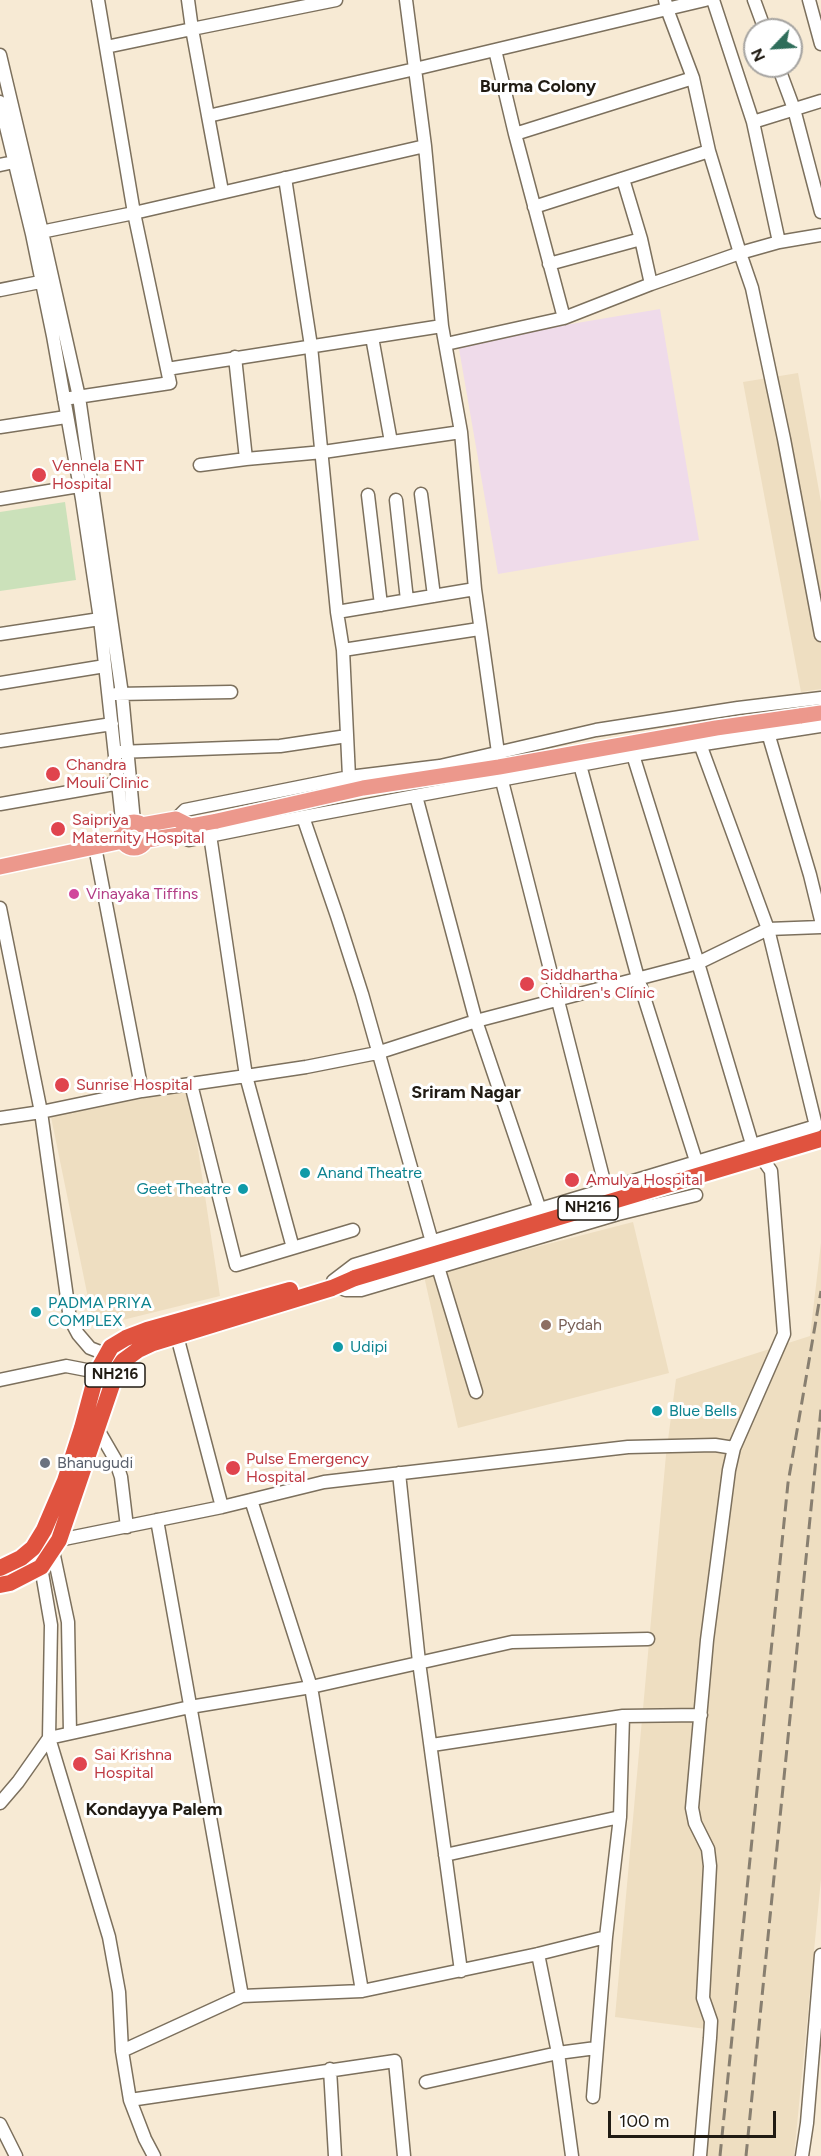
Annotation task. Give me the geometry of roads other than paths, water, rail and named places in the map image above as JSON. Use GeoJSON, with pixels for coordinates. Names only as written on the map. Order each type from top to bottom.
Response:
{"type":"FeatureCollection","features":[{"type":"Feature","properties":{"kind":"highway","name":"NH216"},"geometry":{"type":"LineString","coordinates":[[0,1585],[10,1583],[41,1567],[56,1545],[117,1370],[123,1361],[138,1350],[153,1343],[342,1282],[821,1139]]}},
{"type":"Feature","properties":{"kind":"highway","name":"NH216"},"geometry":{"type":"LineString","coordinates":[[0,1568],[21,1558],[33,1548],[44,1530],[65,1481],[97,1372],[105,1354],[118,1342],[147,1330],[300,1287],[328,1280],[342,1282]]}},
{"type":"Feature","properties":{"kind":"main road"},"geometry":{"type":"LineString","coordinates":[[0,867],[94,847],[134,831],[182,827],[213,828],[363,788],[499,767],[726,726],[821,713]]}},
{"type":"Feature","properties":{"kind":"street"},"geometry":{"type":"LineString","coordinates":[[64,399],[170,383],[134,213],[98,0]]}},
{"type":"Feature","properties":{"kind":"street"},"geometry":{"type":"LineString","coordinates":[[188,0],[222,191]]}},
{"type":"Feature","properties":{"kind":"street"},"geometry":{"type":"LineString","coordinates":[[106,47],[336,0]]}},
{"type":"Feature","properties":{"kind":"street"},"geometry":{"type":"LineString","coordinates":[[406,0],[425,146],[442,326],[461,432],[474,589],[502,781],[606,1189]]}},
{"type":"Feature","properties":{"kind":"street"},"geometry":{"type":"LineString","coordinates":[[208,116],[495,50],[666,5],[705,0]]}},
{"type":"Feature","properties":{"kind":"street"},"geometry":{"type":"LineString","coordinates":[[713,0],[753,122],[779,242]]}},
{"type":"Feature","properties":{"kind":"street"},"geometry":{"type":"LineString","coordinates":[[754,0],[761,18]]}},
{"type":"Feature","properties":{"kind":"street"},"geometry":{"type":"LineString","coordinates":[[809,0],[821,44]]}},
{"type":"Feature","properties":{"kind":"street"},"geometry":{"type":"LineString","coordinates":[[666,5],[693,78],[709,151],[752,288],[784,439],[821,635]]}},
{"type":"Feature","properties":{"kind":"street"},"geometry":{"type":"LineString","coordinates":[[495,50],[564,318]]}},
{"type":"Feature","properties":{"kind":"street"},"geometry":{"type":"LineString","coordinates":[[0,55],[37,233],[78,397],[121,752],[134,831]]}},
{"type":"Feature","properties":{"kind":"street"},"geometry":{"type":"LineString","coordinates":[[515,134],[693,78]]}},
{"type":"Feature","properties":{"kind":"street"},"geometry":{"type":"LineString","coordinates":[[782,78],[794,109],[821,212]]}},
{"type":"Feature","properties":{"kind":"street"},"geometry":{"type":"LineString","coordinates":[[753,122],[821,101]]}},
{"type":"Feature","properties":{"kind":"street"},"geometry":{"type":"LineString","coordinates":[[0,102],[14,162],[37,233],[40,282],[79,486],[100,618],[105,666],[115,694],[112,724],[121,752],[120,783],[134,831]]}},
{"type":"Feature","properties":{"kind":"street"},"geometry":{"type":"LineString","coordinates":[[37,233],[425,146]]}},
{"type":"Feature","properties":{"kind":"street"},"geometry":{"type":"LineString","coordinates":[[534,207],[709,151]]}},
{"type":"Feature","properties":{"kind":"street"},"geometry":{"type":"LineString","coordinates":[[0,165],[14,162]]}},
{"type":"Feature","properties":{"kind":"street"},"geometry":{"type":"LineString","coordinates":[[285,178],[311,346],[323,452],[343,650],[350,777]]}},
{"type":"Feature","properties":{"kind":"street"},"geometry":{"type":"LineString","coordinates":[[623,179],[641,239],[651,284]]}},
{"type":"Feature","properties":{"kind":"street"},"geometry":{"type":"LineString","coordinates":[[446,344],[564,318],[740,253],[779,242],[821,235]]}},
{"type":"Feature","properties":{"kind":"street"},"geometry":{"type":"LineString","coordinates":[[549,264],[641,239]]}},
{"type":"Feature","properties":{"kind":"street"},"geometry":{"type":"LineString","coordinates":[[0,290],[40,282]]}},
{"type":"Feature","properties":{"kind":"street"},"geometry":{"type":"LineString","coordinates":[[166,369],[442,326]]}},
{"type":"Feature","properties":{"kind":"street"},"geometry":{"type":"LineString","coordinates":[[372,337],[391,442]]}},
{"type":"Feature","properties":{"kind":"street"},"geometry":{"type":"LineString","coordinates":[[235,357],[246,459]]}},
{"type":"Feature","properties":{"kind":"street"},"geometry":{"type":"LineString","coordinates":[[0,427],[66,417]]}},
{"type":"Feature","properties":{"kind":"street"},"geometry":{"type":"LineString","coordinates":[[200,465],[323,452],[461,432]]}},
{"type":"Feature","properties":{"kind":"street"},"geometry":{"type":"LineString","coordinates":[[0,499],[79,486]]}},
{"type":"Feature","properties":{"kind":"street"},"geometry":{"type":"LineString","coordinates":[[421,494],[434,596]]}},
{"type":"Feature","properties":{"kind":"street"},"geometry":{"type":"LineString","coordinates":[[368,495],[381,605]]}},
{"type":"Feature","properties":{"kind":"street"},"geometry":{"type":"LineString","coordinates":[[396,500],[407,600]]}},
{"type":"Feature","properties":{"kind":"street"},"geometry":{"type":"LineString","coordinates":[[338,612],[474,589]]}},
{"type":"Feature","properties":{"kind":"street"},"geometry":{"type":"LineString","coordinates":[[0,634],[100,618]]}},
{"type":"Feature","properties":{"kind":"street"},"geometry":{"type":"LineString","coordinates":[[343,650],[479,629]]}},
{"type":"Feature","properties":{"kind":"street"},"geometry":{"type":"LineString","coordinates":[[0,682],[105,666]]}},
{"type":"Feature","properties":{"kind":"street"},"geometry":{"type":"LineString","coordinates":[[115,694],[231,692]]}},
{"type":"Feature","properties":{"kind":"street"},"geometry":{"type":"LineString","coordinates":[[182,827],[185,810],[350,777],[440,766],[596,730],[821,698]]}},
{"type":"Feature","properties":{"kind":"street"},"geometry":{"type":"LineString","coordinates":[[0,741],[112,724]]}},
{"type":"Feature","properties":{"kind":"street"},"geometry":{"type":"LineString","coordinates":[[292,1248],[246,1076],[213,828],[303,817],[633,755],[821,726]]}},
{"type":"Feature","properties":{"kind":"street"},"geometry":{"type":"LineString","coordinates":[[768,733],[810,874],[821,920]]}},
{"type":"Feature","properties":{"kind":"street"},"geometry":{"type":"LineString","coordinates":[[121,752],[280,746],[347,736]]}},
{"type":"Feature","properties":{"kind":"street"},"geometry":{"type":"LineString","coordinates":[[696,1195],[618,1214],[361,1290],[346,1290],[342,1282],[354,1265],[816,1126],[768,928],[700,744]]}},
{"type":"Feature","properties":{"kind":"street"},"geometry":{"type":"LineString","coordinates":[[633,755],[752,1144],[771,1171],[784,1334],[734,1448],[707,1640],[693,1808],[695,1822],[708,1849],[710,1866],[703,1998],[711,2021],[711,2029],[700,2156]]}},
{"type":"Feature","properties":{"kind":"street"},"geometry":{"type":"LineString","coordinates":[[580,765],[638,978],[696,1161]]}},
{"type":"Feature","properties":{"kind":"street"},"geometry":{"type":"LineString","coordinates":[[0,804],[120,783]]}},
{"type":"Feature","properties":{"kind":"street"},"geometry":{"type":"LineString","coordinates":[[416,796],[476,1021],[540,1210]]}},
{"type":"Feature","properties":{"kind":"street"},"geometry":{"type":"LineString","coordinates":[[303,817],[341,927],[432,1242]]}},
{"type":"Feature","properties":{"kind":"street"},"geometry":{"type":"LineString","coordinates":[[94,847],[142,1091]]}},
{"type":"Feature","properties":{"kind":"street"},"geometry":{"type":"LineString","coordinates":[[0,908],[41,1112],[69,1319],[90,1348],[123,1361]]}},
{"type":"Feature","properties":{"kind":"street"},"geometry":{"type":"LineString","coordinates":[[0,1118],[142,1091],[306,1067],[377,1053],[476,1021],[698,963],[768,928],[821,927]]}},
{"type":"Feature","properties":{"kind":"street"},"geometry":{"type":"LineString","coordinates":[[191,1084],[236,1265],[353,1230]]}},
{"type":"Feature","properties":{"kind":"street"},"geometry":{"type":"LineString","coordinates":[[438,1267],[476,1392]]}},
{"type":"Feature","properties":{"kind":"street"},"geometry":{"type":"LineString","coordinates":[[177,1336],[222,1507]]}},
{"type":"Feature","properties":{"kind":"street"},"geometry":{"type":"LineString","coordinates":[[0,1380],[66,1366],[97,1372]]}},
{"type":"Feature","properties":{"kind":"street"},"geometry":{"type":"LineString","coordinates":[[97,1428],[115,1459],[121,1477],[127,1527]]}},
{"type":"Feature","properties":{"kind":"street"},"geometry":{"type":"LineString","coordinates":[[70,1733],[68,1622],[56,1545],[324,1482],[628,1447],[715,1445],[734,1448]]}},
{"type":"Feature","properties":{"kind":"street"},"geometry":{"type":"LineString","coordinates":[[399,1473],[419,1662],[461,1971]]}},
{"type":"Feature","properties":{"kind":"street"},"geometry":{"type":"LineString","coordinates":[[251,1500],[311,1687],[362,1991]]}},
{"type":"Feature","properties":{"kind":"street"},"geometry":{"type":"LineString","coordinates":[[157,1521],[242,1996]]}},
{"type":"Feature","properties":{"kind":"street"},"geometry":{"type":"LineString","coordinates":[[33,1548],[41,1567],[51,1625],[49,1738],[108,1937],[119,1992],[122,2051],[130,2100],[154,2156]]}},
{"type":"Feature","properties":{"kind":"street"},"geometry":{"type":"LineString","coordinates":[[0,1803],[49,1738],[190,1707],[311,1687],[512,1642],[648,1639]]}},
{"type":"Feature","properties":{"kind":"street"},"geometry":{"type":"LineString","coordinates":[[432,1745],[623,1716],[701,1715]]}},
{"type":"Feature","properties":{"kind":"street"},"geometry":{"type":"LineString","coordinates":[[593,2097],[606,1936],[620,1817],[623,1716]]}},
{"type":"Feature","properties":{"kind":"street"},"geometry":{"type":"LineString","coordinates":[[445,1855],[620,1817]]}},
{"type":"Feature","properties":{"kind":"street"},"geometry":{"type":"LineString","coordinates":[[122,2051],[242,1996],[362,1991],[538,1954],[606,1936]]}},
{"type":"Feature","properties":{"kind":"street"},"geometry":{"type":"LineString","coordinates":[[538,1954],[558,2053],[572,2156]]}},
{"type":"Feature","properties":{"kind":"street"},"geometry":{"type":"LineString","coordinates":[[802,2156],[807,2123],[821,1955]]}},
{"type":"Feature","properties":{"kind":"street"},"geometry":{"type":"LineString","coordinates":[[426,2082],[558,2053],[596,2048]]}},
{"type":"Feature","properties":{"kind":"street"},"geometry":{"type":"LineString","coordinates":[[130,2100],[395,2061],[404,2156]]}},
{"type":"Feature","properties":{"kind":"street"},"geometry":{"type":"LineString","coordinates":[[330,2069],[335,2156]]}},
{"type":"Feature","properties":{"kind":"street"},"geometry":{"type":"LineString","coordinates":[[807,2123],[821,2126]]}},
{"type":"Feature","properties":{"kind":"street"},"geometry":{"type":"LineString","coordinates":[[0,2124],[16,2156]]}},
{"type":"Feature","properties":{"kind":"railway"},"geometry":{"type":"LineString","coordinates":[[720,2156],[788,1483],[821,1291]]}},
{"type":"Feature","properties":{"kind":"railway"},"geometry":{"type":"LineString","coordinates":[[746,2156],[821,1409]]}},
{"type":"Feature","properties":{"kind":"place","name":"Vennela ENT Hospital"},"geometry":{"type":"Point","coordinates":[39,475]}},
{"type":"Feature","properties":{"kind":"place","name":"Chandra Mouli Clinic"},"geometry":{"type":"Point","coordinates":[53,774]}},
{"type":"Feature","properties":{"kind":"place","name":"Saipriya Maternity Hospital"},"geometry":{"type":"Point","coordinates":[58,829]}},
{"type":"Feature","properties":{"kind":"place","name":"Vinayaka Tiffins"},"geometry":{"type":"Point","coordinates":[74,894]}},
{"type":"Feature","properties":{"kind":"place","name":"Siddhartha Children's Clinic"},"geometry":{"type":"Point","coordinates":[527,984]}},
{"type":"Feature","properties":{"kind":"place","name":"Sunrise Hospital"},"geometry":{"type":"Point","coordinates":[62,1085]}},
{"type":"Feature","properties":{"kind":"place","name":"Anand Theatre"},"geometry":{"type":"Point","coordinates":[305,1173]}},
{"type":"Feature","properties":{"kind":"place","name":"Amulya Hospital"},"geometry":{"type":"Point","coordinates":[572,1180]}},
{"type":"Feature","properties":{"kind":"place","name":"Geet Theatre"},"geometry":{"type":"Point","coordinates":[243,1189]}},
{"type":"Feature","properties":{"kind":"place","name":"PADMA PRIYA COMPLEX"},"geometry":{"type":"Point","coordinates":[36,1312]}},
{"type":"Feature","properties":{"kind":"place","name":"Pydah"},"geometry":{"type":"Point","coordinates":[546,1325]}},
{"type":"Feature","properties":{"kind":"place","name":"Udipi"},"geometry":{"type":"Point","coordinates":[338,1347]}},
{"type":"Feature","properties":{"kind":"place","name":"Blue Bells"},"geometry":{"type":"Point","coordinates":[657,1411]}},
{"type":"Feature","properties":{"kind":"place","name":"Bhanugudi"},"geometry":{"type":"Point","coordinates":[45,1463]}},
{"type":"Feature","properties":{"kind":"place","name":"Pulse Emergency Hospital"},"geometry":{"type":"Point","coordinates":[233,1468]}},
{"type":"Feature","properties":{"kind":"place","name":"Sai Krishna Hospital"},"geometry":{"type":"Point","coordinates":[80,1764]}},
{"type":"Feature","properties":{"kind":"district","name":"Burma Colony"},"geometry":{"type":"Point","coordinates":[538,87]}},
{"type":"Feature","properties":{"kind":"district","name":"Sriram Nagar"},"geometry":{"type":"Point","coordinates":[466,1093]}},
{"type":"Feature","properties":{"kind":"district","name":"Kondayya Palem"},"geometry":{"type":"Point","coordinates":[154,1810]}}]}
